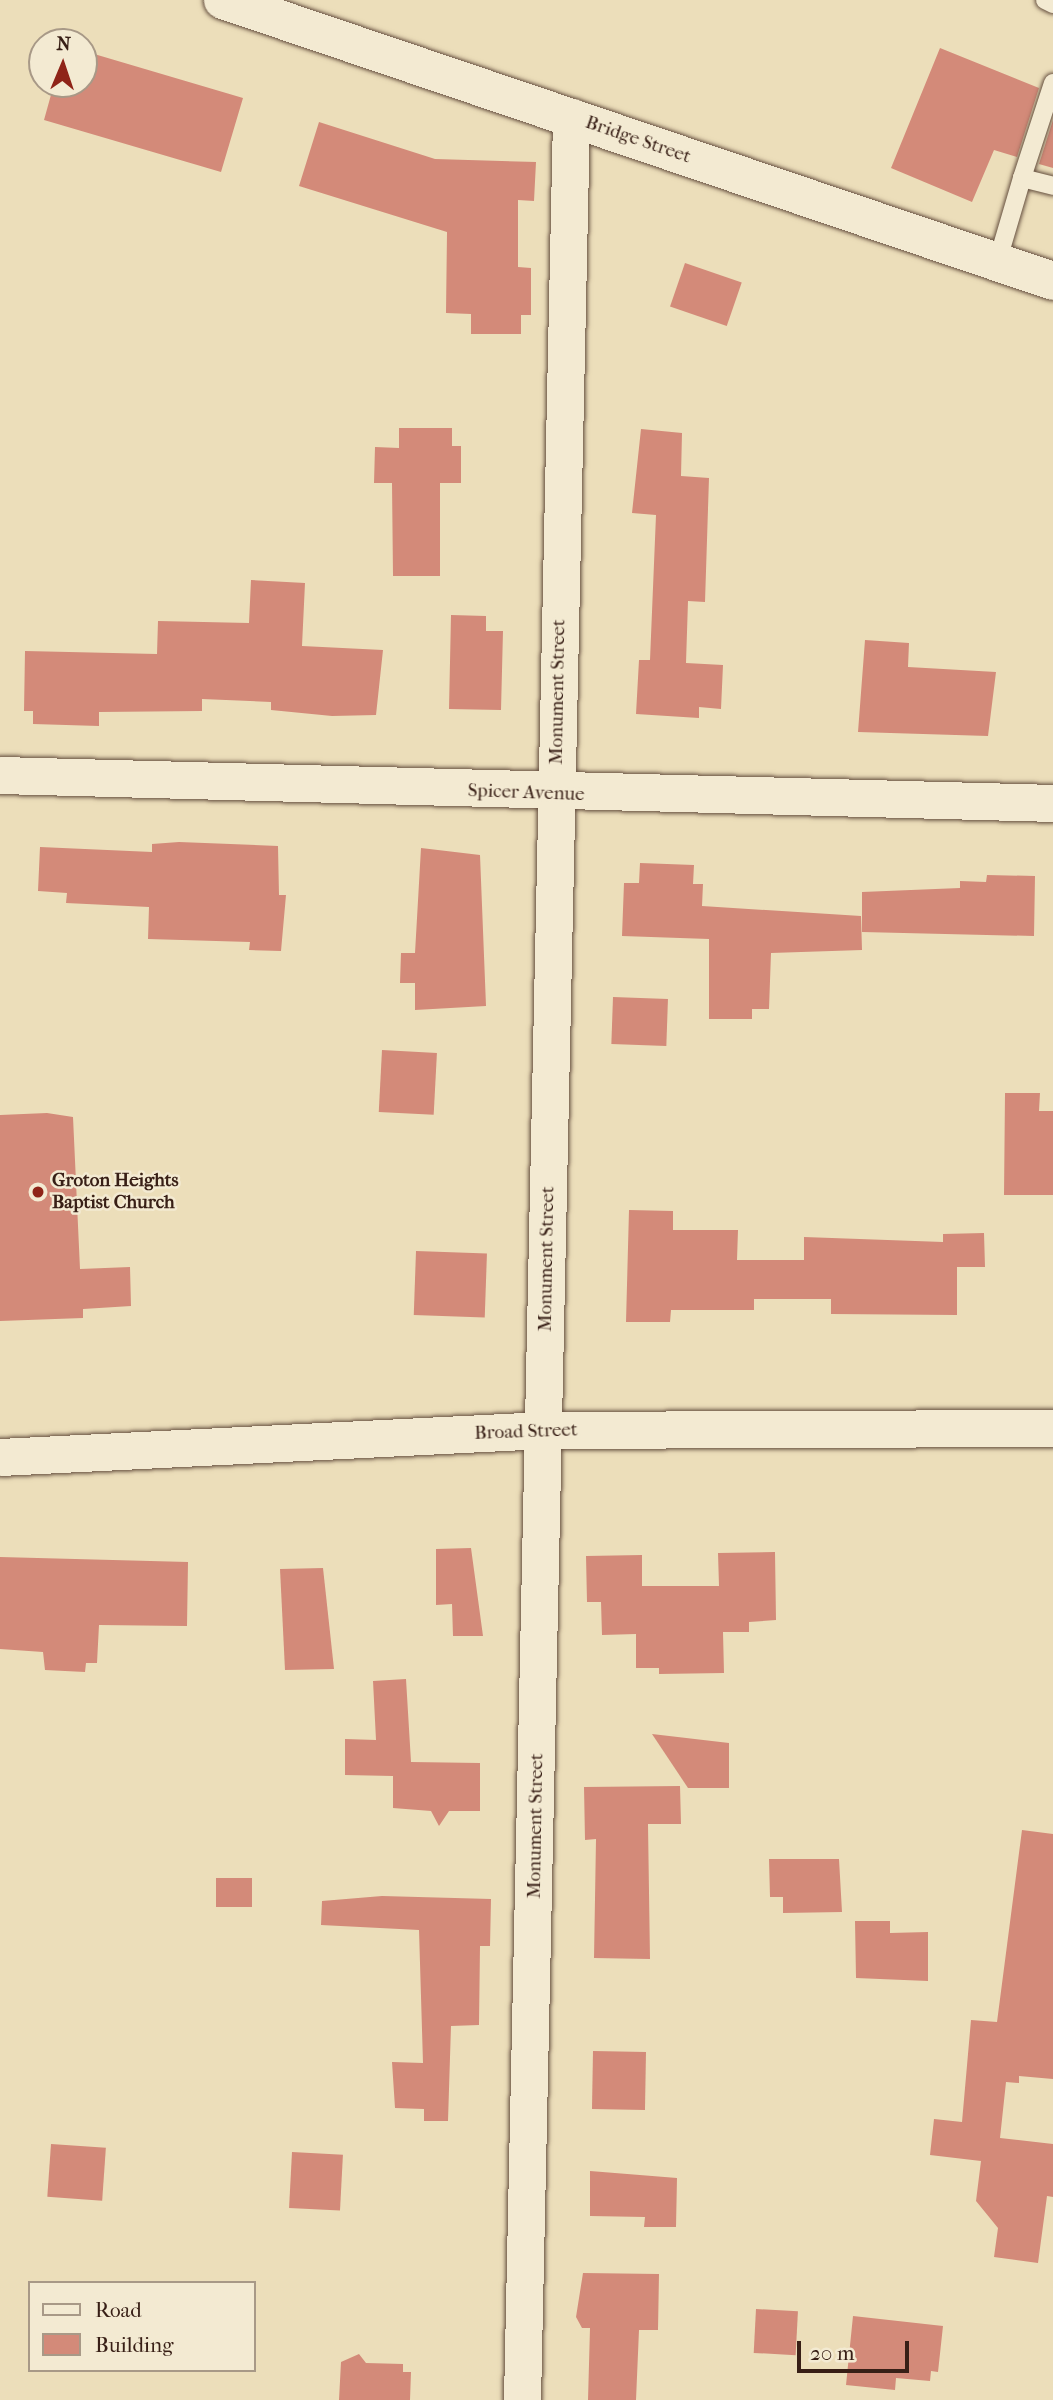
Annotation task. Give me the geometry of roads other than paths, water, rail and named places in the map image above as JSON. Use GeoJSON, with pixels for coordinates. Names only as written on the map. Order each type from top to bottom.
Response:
{"type":"FeatureCollection","features":[{"type":"Feature","properties":{"kind":"street","name":"Bridge Street"},"geometry":{"type":"LineString","coordinates":[[223,0],[1053,281]]}},
{"type":"Feature","properties":{"kind":"street","name":"Monument Street"},"geometry":{"type":"LineString","coordinates":[[522,2400],[571,117]]}},
{"type":"Feature","properties":{"kind":"street","name":"Spicer Avenue"},"geometry":{"type":"LineString","coordinates":[[0,775],[555,794],[1053,803]]}},
{"type":"Feature","properties":{"kind":"street","name":"Broad Street"},"geometry":{"type":"LineString","coordinates":[[0,1457],[544,1430],[1053,1428]]}},
{"type":"Feature","properties":{"kind":"lane"},"geometry":{"type":"LineString","coordinates":[[1045,0],[1053,4]]}},
{"type":"Feature","properties":{"kind":"lane"},"geometry":{"type":"LineString","coordinates":[[997,263],[1053,83]]}},
{"type":"Feature","properties":{"kind":"lane"},"geometry":{"type":"LineString","coordinates":[[1022,178],[1053,186]]}},
{"type":"Feature","properties":{"kind":"place","name":"Groton Heights Baptist Church"},"geometry":{"type":"Point","coordinates":[38,1192]}}]}
